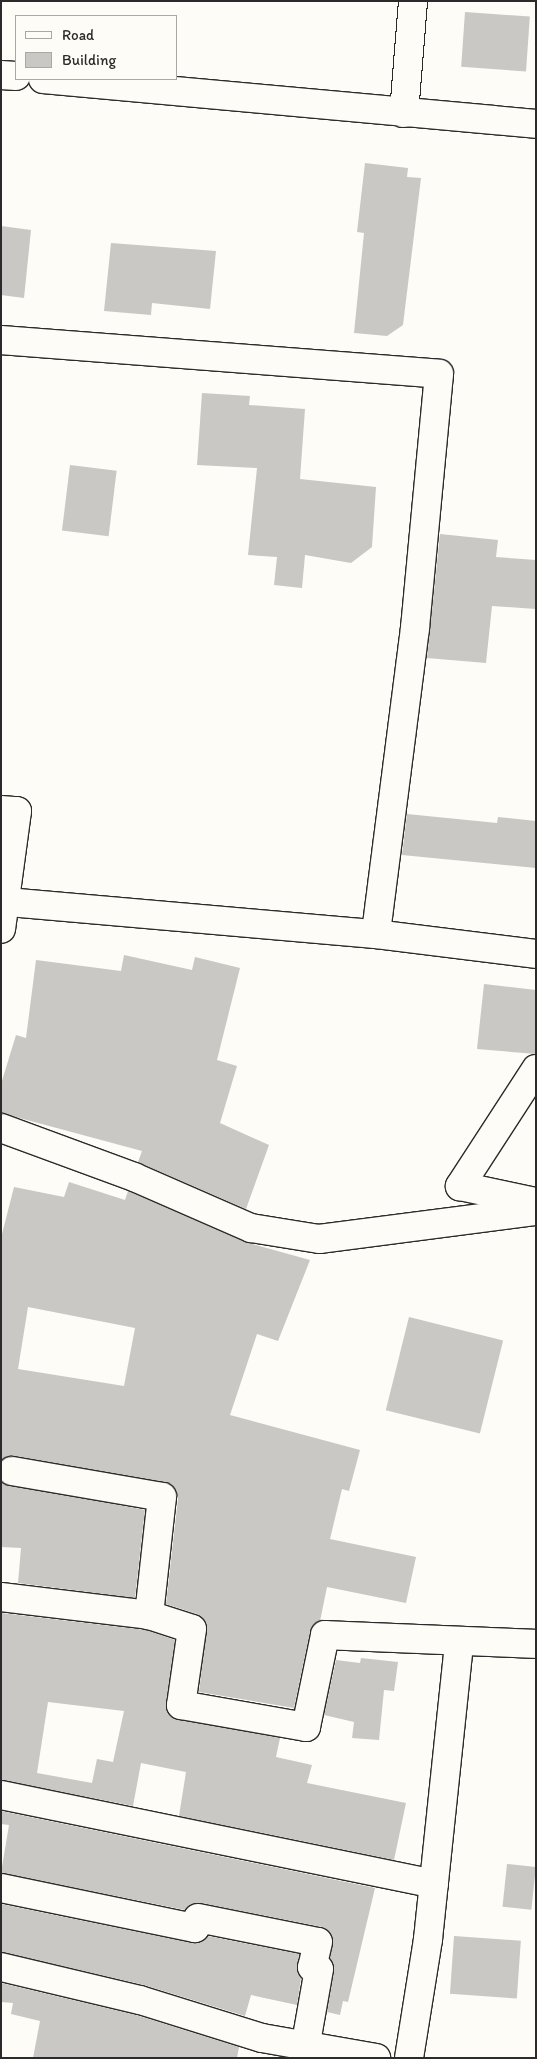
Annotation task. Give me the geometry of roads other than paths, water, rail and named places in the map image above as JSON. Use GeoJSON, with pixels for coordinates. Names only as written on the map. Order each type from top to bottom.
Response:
{"type":"FeatureCollection","features":[{"type":"Feature","properties":{"kind":"street"},"geometry":{"type":"LineString","coordinates":[[404,113],[413,1]]}},
{"type":"Feature","properties":{"kind":"street"},"geometry":{"type":"LineString","coordinates":[[1,75],[15,76]]}},
{"type":"Feature","properties":{"kind":"street"},"geometry":{"type":"LineString","coordinates":[[54,80],[536,124]]}},
{"type":"Feature","properties":{"kind":"street"},"geometry":{"type":"LineString","coordinates":[[1,340],[439,374],[415,628],[376,934]]}},
{"type":"Feature","properties":{"kind":"street"},"geometry":{"type":"LineString","coordinates":[[1,810],[17,811],[8,902],[1,928]]}},
{"type":"Feature","properties":{"kind":"street"},"geometry":{"type":"LineString","coordinates":[[8,902],[376,934],[536,954]]}},
{"type":"Feature","properties":{"kind":"street"},"geometry":{"type":"LineString","coordinates":[[536,1069],[460,1186],[536,1202]]}},
{"type":"Feature","properties":{"kind":"street"},"geometry":{"type":"LineString","coordinates":[[1,1128],[134,1177],[251,1228],[309,1237],[536,1211]]}},
{"type":"Feature","properties":{"kind":"street"},"geometry":{"type":"LineString","coordinates":[[12,1471],[162,1497],[149,1615]]}},
{"type":"Feature","properties":{"kind":"street"},"geometry":{"type":"LineString","coordinates":[[1,1597],[149,1615],[192,1629],[181,1704],[306,1727],[325,1635],[536,1644]]}},
{"type":"Feature","properties":{"kind":"street"},"geometry":{"type":"LineString","coordinates":[[408,2058],[434,1884],[459,1642]]}},
{"type":"Feature","properties":{"kind":"street"},"geometry":{"type":"LineString","coordinates":[[1,1795],[434,1884]]}},
{"type":"Feature","properties":{"kind":"street"},"geometry":{"type":"LineString","coordinates":[[1,1888],[195,1928],[198,1918],[318,1942],[312,1967],[320,1969],[306,2043]]}},
{"type":"Feature","properties":{"kind":"street"},"geometry":{"type":"LineString","coordinates":[[1,1967],[140,2000],[262,2038],[306,2043],[376,2058]]}}]}
